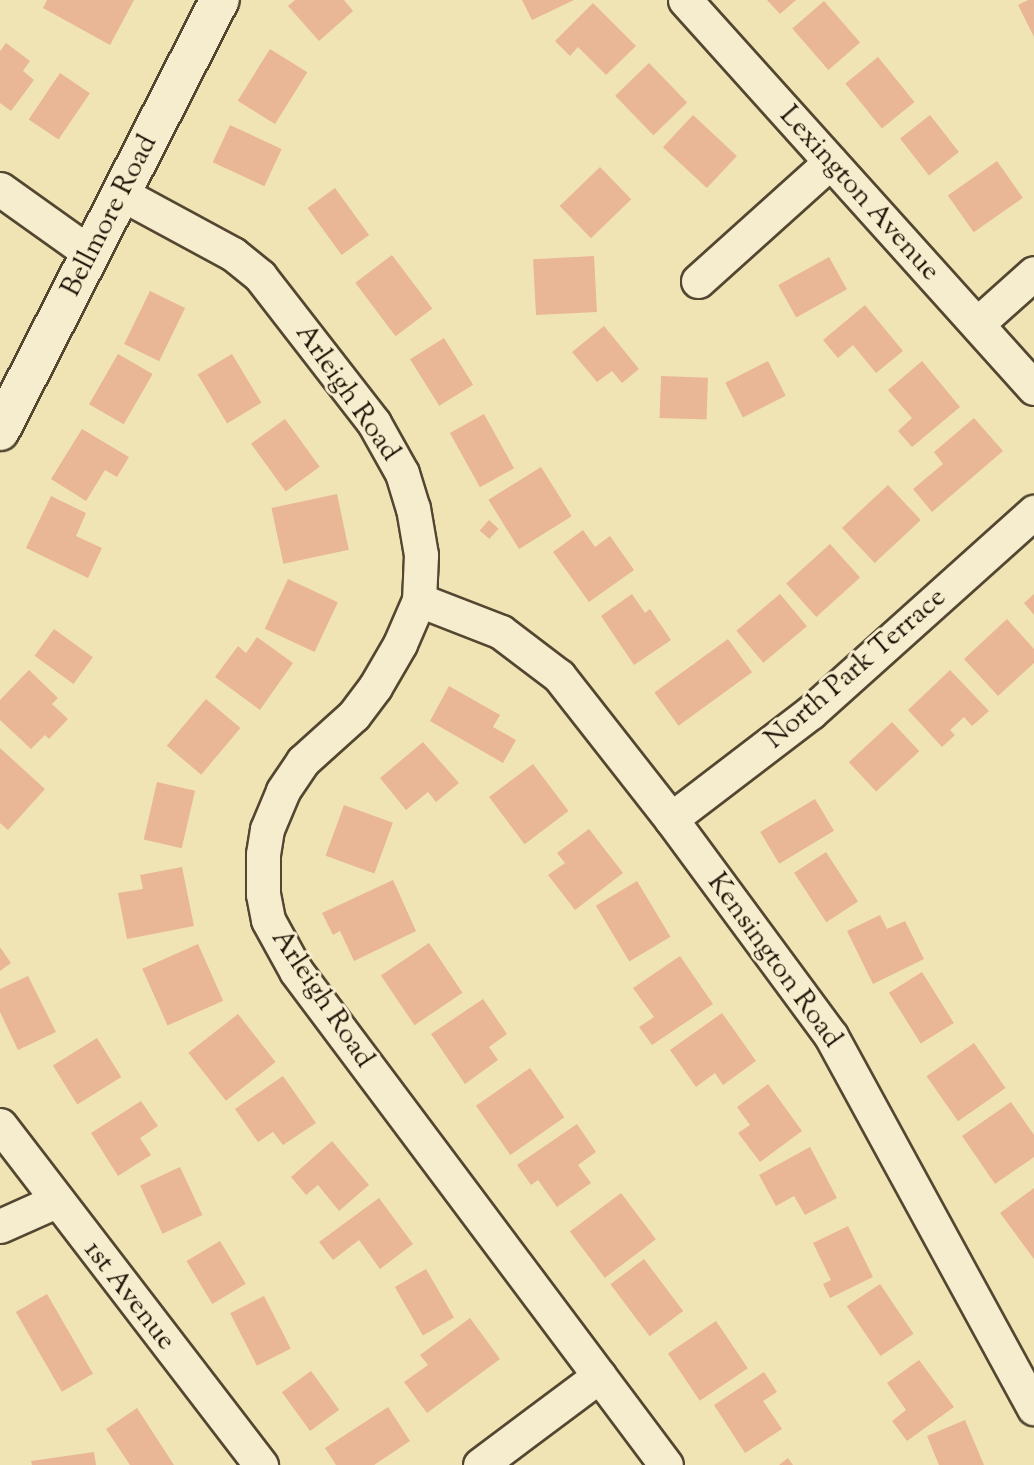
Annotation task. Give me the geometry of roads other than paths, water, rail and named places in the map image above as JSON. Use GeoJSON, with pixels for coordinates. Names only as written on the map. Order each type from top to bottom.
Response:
{"type":"FeatureCollection","features":[{"type":"Feature","properties":{"kind":"main road","name":"Bellmore Road"},"geometry":{"type":"LineString","coordinates":[[0,431],[219,0]]}},
{"type":"Feature","properties":{"kind":"street","name":"Lexington Avenue"},"geometry":{"type":"LineString","coordinates":[[685,0],[1034,388]]}},
{"type":"Feature","properties":{"kind":"street"},"geometry":{"type":"LineString","coordinates":[[698,281],[830,162]]}},
{"type":"Feature","properties":{"kind":"street"},"geometry":{"type":"LineString","coordinates":[[0,189],[91,254]]}},
{"type":"Feature","properties":{"kind":"street","name":"Arleigh Road"},"geometry":{"type":"LineString","coordinates":[[122,194],[233,254],[260,276],[374,423],[402,473],[413,508],[421,555],[419,600],[400,643],[375,687],[354,715],[303,761],[283,791],[267,829],[262,854],[263,894],[268,920],[296,971],[666,1465]]}},
{"type":"Feature","properties":{"kind":"street"},"geometry":{"type":"LineString","coordinates":[[977,324],[1034,273]]}},
{"type":"Feature","properties":{"kind":"street","name":"North Park Terrace"},"geometry":{"type":"LineString","coordinates":[[671,819],[811,712],[1034,512]]}},
{"type":"Feature","properties":{"kind":"street","name":"Kensington Road"},"geometry":{"type":"LineString","coordinates":[[419,600],[501,632],[559,676],[671,819],[831,1036],[1034,1409]]}},
{"type":"Feature","properties":{"kind":"street","name":"1st Avenue"},"geometry":{"type":"LineString","coordinates":[[0,1125],[261,1465]]}},
{"type":"Feature","properties":{"kind":"street"},"geometry":{"type":"LineString","coordinates":[[0,1226],[57,1202]]}},
{"type":"Feature","properties":{"kind":"street"},"geometry":{"type":"LineString","coordinates":[[480,1465],[599,1376]]}}]}
